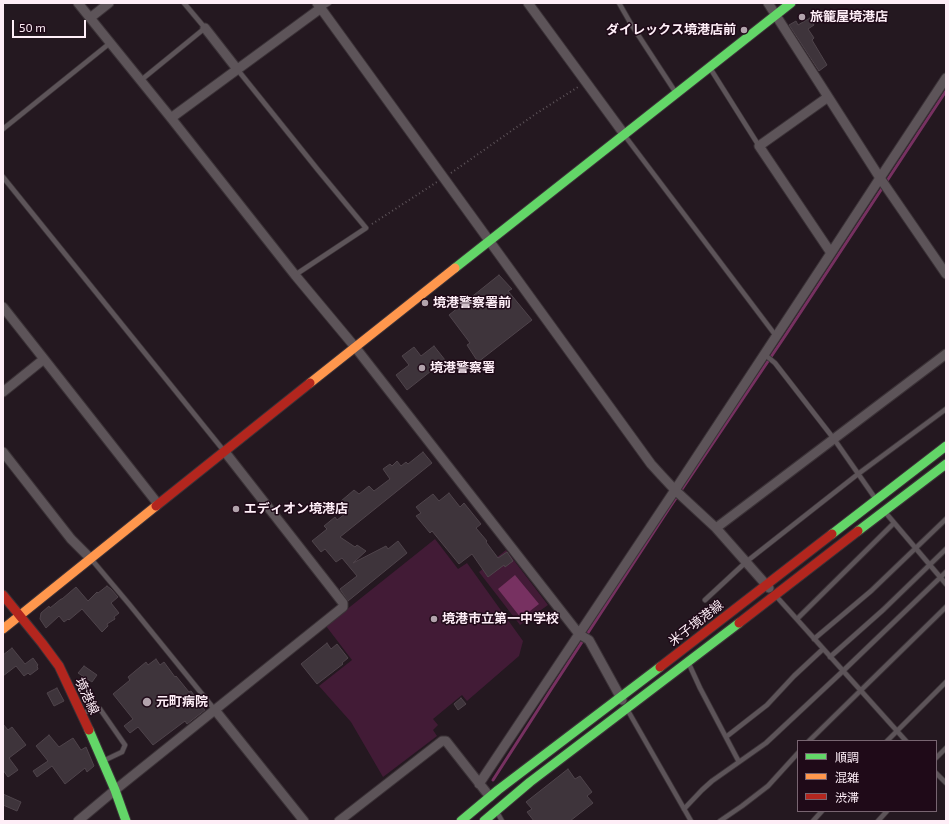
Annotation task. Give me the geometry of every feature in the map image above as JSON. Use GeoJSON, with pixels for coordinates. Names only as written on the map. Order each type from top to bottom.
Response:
{"type":"FeatureCollection","features":[{"type":"Feature","properties":{"kind":"main road"},"geometry":{"type":"LineString","coordinates":[[3,629],[158,504],[791,3]]}},
{"type":"Feature","properties":{"kind":"main road","name":"米子境港線"},"geometry":{"type":"LineString","coordinates":[[461,821],[490,797],[713,627],[946,446]]}},
{"type":"Feature","properties":{"kind":"main road","name":"米子境港線"},"geometry":{"type":"LineString","coordinates":[[484,821],[530,782],[946,464]]}},
{"type":"Feature","properties":{"kind":"main road","name":"境港線"},"geometry":{"type":"LineString","coordinates":[[3,595],[59,666],[82,714],[115,790],[126,821]]}},
{"type":"Feature","properties":{"kind":"street"},"geometry":{"type":"LineString","coordinates":[[78,3],[355,348],[579,634],[589,640],[626,708]]}},
{"type":"Feature","properties":{"kind":"street"},"geometry":{"type":"LineString","coordinates":[[90,18],[109,3]]}},
{"type":"Feature","properties":{"kind":"street"},"geometry":{"type":"LineString","coordinates":[[528,3],[624,134]]}},
{"type":"Feature","properties":{"kind":"street"},"geometry":{"type":"LineString","coordinates":[[768,3],[880,178],[946,274]]}},
{"type":"Feature","properties":{"kind":"street"},"geometry":{"type":"LineString","coordinates":[[171,118],[322,5],[651,464],[674,490],[716,528],[775,596]]}},
{"type":"Feature","properties":{"kind":"street"},"geometry":{"type":"LineString","coordinates":[[205,28],[237,69]]}},
{"type":"Feature","properties":{"kind":"street"},"geometry":{"type":"LineString","coordinates":[[479,784],[946,78]]}},
{"type":"Feature","properties":{"kind":"street"},"geometry":{"type":"LineString","coordinates":[[828,97],[759,146],[831,253]]}},
{"type":"Feature","properties":{"kind":"street"},"geometry":{"type":"LineString","coordinates":[[3,307],[158,504]]}},
{"type":"Feature","properties":{"kind":"street"},"geometry":{"type":"LineString","coordinates":[[716,528],[946,354]]}},
{"type":"Feature","properties":{"kind":"street"},"geometry":{"type":"LineString","coordinates":[[3,392],[44,359]]}},
{"type":"Feature","properties":{"kind":"street"},"geometry":{"type":"LineString","coordinates":[[3,452],[71,539],[91,558]]}},
{"type":"Feature","properties":{"kind":"street"},"geometry":{"type":"LineString","coordinates":[[78,821],[343,607],[343,603],[224,452]]}},
{"type":"Feature","properties":{"kind":"street"},"geometry":{"type":"LineString","coordinates":[[215,710],[304,821]]}},
{"type":"Feature","properties":{"kind":"street"},"geometry":{"type":"LineString","coordinates":[[338,821],[442,741],[446,741],[490,797]]}},
{"type":"Feature","properties":{"kind":"lane"},"geometry":{"type":"LineString","coordinates":[[140,81],[205,28],[184,3]]}},
{"type":"Feature","properties":{"kind":"lane"},"geometry":{"type":"LineString","coordinates":[[619,3],[676,93]]}},
{"type":"Feature","properties":{"kind":"lane"},"geometry":{"type":"LineString","coordinates":[[3,129],[110,43]]}},
{"type":"Feature","properties":{"kind":"lane"},"geometry":{"type":"LineString","coordinates":[[709,67],[759,146]]}},
{"type":"Feature","properties":{"kind":"lane"},"geometry":{"type":"LineString","coordinates":[[237,69],[366,228],[296,275]]}},
{"type":"Feature","properties":{"kind":"lane"},"geometry":{"type":"LineString","coordinates":[[624,134],[776,336]]}},
{"type":"Feature","properties":{"kind":"lane"},"geometry":{"type":"LineString","coordinates":[[3,177],[224,452]]}},
{"type":"Feature","properties":{"kind":"lane"},"geometry":{"type":"LineString","coordinates":[[764,354],[775,363],[834,439],[884,512],[946,584]]}},
{"type":"Feature","properties":{"kind":"lane"},"geometry":{"type":"LineString","coordinates":[[705,600],[746,562],[858,474],[946,409]]}},
{"type":"Feature","properties":{"kind":"lane"},"geometry":{"type":"LineString","coordinates":[[814,639],[871,591],[946,519]]}},
{"type":"Feature","properties":{"kind":"lane"},"geometry":{"type":"LineString","coordinates":[[796,619],[894,523]]}},
{"type":"Feature","properties":{"kind":"lane"},"geometry":{"type":"LineString","coordinates":[[830,657],[883,610],[946,549]]}},
{"type":"Feature","properties":{"kind":"lane"},"geometry":{"type":"LineString","coordinates":[[91,558],[215,710]]}},
{"type":"Feature","properties":{"kind":"lane"},"geometry":{"type":"LineString","coordinates":[[684,809],[712,781],[766,743],[946,572]]}},
{"type":"Feature","properties":{"kind":"lane"},"geometry":{"type":"LineString","coordinates":[[775,596],[905,740]]}},
{"type":"Feature","properties":{"kind":"lane"},"geometry":{"type":"LineString","coordinates":[[810,740],[946,606]]}},
{"type":"Feature","properties":{"kind":"lane"},"geometry":{"type":"LineString","coordinates":[[726,737],[767,705],[794,676],[824,650]]}},
{"type":"Feature","properties":{"kind":"lane"},"geometry":{"type":"LineString","coordinates":[[687,662],[739,762]]}},
{"type":"Feature","properties":{"kind":"lane"},"geometry":{"type":"LineString","coordinates":[[888,740],[946,682]]}},
{"type":"Feature","properties":{"kind":"lane"},"geometry":{"type":"LineString","coordinates":[[82,714],[96,708],[100,709],[125,745],[122,752],[102,761]]}},
{"type":"Feature","properties":{"kind":"lane"},"geometry":{"type":"LineString","coordinates":[[626,708],[691,821]]}},
{"type":"Feature","properties":{"kind":"lane"},"geometry":{"type":"LineString","coordinates":[[937,757],[946,748]]}},
{"type":"Feature","properties":{"kind":"lane"},"geometry":{"type":"LineString","coordinates":[[720,821],[768,786],[797,754]]}},
{"type":"Feature","properties":{"kind":"lane"},"geometry":{"type":"LineString","coordinates":[[937,774],[946,783]]}},
{"type":"Feature","properties":{"kind":"lane"},"geometry":{"type":"LineString","coordinates":[[496,810],[502,821]]}},
{"type":"Feature","properties":{"kind":"lane"},"geometry":{"type":"LineString","coordinates":[[813,821],[821,812]]}},
{"type":"Feature","properties":{"kind":"lane"},"geometry":{"type":"LineString","coordinates":[[878,821],[886,812]]}},
{"type":"Feature","properties":{"kind":"path"},"geometry":{"type":"LineString","coordinates":[[366,228],[585,82]]}},
{"type":"Feature","properties":{"kind":"shaded area"},"geometry":{"type":"Polygon","coordinates":[[[435,539],[458,569],[467,563],[523,641],[519,656],[467,701],[462,695],[433,719],[438,725],[433,730],[437,736],[383,777],[351,722],[319,686],[352,660],[326,626],[435,539]]]}},
{"type":"Feature","properties":{"kind":"shaded area"},"geometry":{"type":"Polygon","coordinates":[[[506,550],[548,605],[520,625],[479,572],[506,550]]]}},
{"type":"Feature","properties":{"kind":"shaded area"},"geometry":{"type":"Polygon","coordinates":[[[515,575],[539,604],[521,618],[498,589],[515,575]]]}},
{"type":"Feature","properties":{"kind":"building"},"geometry":{"type":"Polygon","coordinates":[[[810,18],[814,25],[808,29],[814,38],[812,40],[827,65],[819,71],[789,25],[796,21],[798,25],[810,18]]]}},
{"type":"Feature","properties":{"kind":"building"},"geometry":{"type":"Polygon","coordinates":[[[499,275],[512,289],[508,291],[532,320],[478,362],[467,345],[470,343],[449,315],[499,275]]]}},
{"type":"Feature","properties":{"kind":"building"},"geometry":{"type":"Polygon","coordinates":[[[434,346],[445,360],[407,390],[396,375],[409,365],[402,356],[414,347],[421,356],[434,346]]]}},
{"type":"Feature","properties":{"kind":"building"},"geometry":{"type":"Polygon","coordinates":[[[423,452],[432,463],[340,537],[355,547],[357,545],[366,551],[353,563],[386,546],[388,549],[398,541],[407,553],[348,601],[340,589],[357,576],[342,558],[336,562],[325,549],[321,552],[312,541],[327,529],[324,526],[335,517],[337,520],[349,511],[341,501],[354,490],[359,494],[369,486],[374,491],[390,479],[383,469],[390,464],[392,466],[397,461],[401,466],[406,462],[408,464],[423,452]]]}},
{"type":"Feature","properties":{"kind":"building"},"geometry":{"type":"Polygon","coordinates":[[[449,493],[460,507],[464,503],[481,524],[476,528],[498,558],[507,552],[513,561],[505,567],[504,565],[488,577],[472,554],[459,564],[432,531],[430,533],[416,516],[421,513],[416,507],[433,494],[439,501],[449,493]]]}},
{"type":"Feature","properties":{"kind":"building"},"geometry":{"type":"Polygon","coordinates":[[[107,586],[118,597],[111,603],[119,613],[114,617],[115,619],[107,624],[108,626],[102,632],[82,609],[69,620],[68,619],[64,622],[59,616],[46,628],[40,619],[41,613],[49,606],[50,608],[76,587],[88,601],[97,592],[98,593],[107,586]]]}},
{"type":"Feature","properties":{"kind":"building"},"geometry":{"type":"Polygon","coordinates":[[[327,643],[331,649],[337,644],[348,658],[342,663],[343,664],[317,684],[301,664],[327,643]]]}},
{"type":"Feature","properties":{"kind":"building"},"geometry":{"type":"Polygon","coordinates":[[[12,648],[25,664],[33,658],[38,665],[38,669],[30,675],[28,673],[24,676],[16,666],[3,676],[3,655],[12,648]]]}},
{"type":"Feature","properties":{"kind":"building"},"geometry":{"type":"Polygon","coordinates":[[[156,659],[160,665],[164,662],[175,677],[176,676],[189,692],[191,691],[205,710],[187,724],[185,721],[153,745],[138,727],[130,733],[124,726],[133,719],[113,694],[130,680],[128,677],[146,662],[148,665],[156,659]]]}},
{"type":"Feature","properties":{"kind":"building"},"geometry":{"type":"Polygon","coordinates":[[[84,666],[97,675],[92,682],[78,673],[84,666]]]}},
{"type":"Feature","properties":{"kind":"building"},"geometry":{"type":"Polygon","coordinates":[[[57,688],[64,701],[54,706],[47,693],[57,688]]]}},
{"type":"Feature","properties":{"kind":"building"},"geometry":{"type":"Polygon","coordinates":[[[461,698],[466,704],[458,710],[454,704],[461,698]]]}},
{"type":"Feature","properties":{"kind":"building"},"geometry":{"type":"Polygon","coordinates":[[[3,724],[8,730],[12,727],[26,745],[9,758],[18,770],[8,777],[3,770],[3,724]]]}},
{"type":"Feature","properties":{"kind":"building"},"geometry":{"type":"Polygon","coordinates":[[[49,735],[59,747],[73,738],[81,750],[86,747],[94,766],[87,772],[85,768],[65,784],[52,766],[37,777],[33,771],[48,761],[36,746],[49,735]]]}},
{"type":"Feature","properties":{"kind":"building"},"geometry":{"type":"Polygon","coordinates":[[[568,769],[575,779],[580,776],[592,792],[587,796],[593,803],[570,821],[534,821],[527,812],[532,809],[526,802],[568,769]]]}},
{"type":"Feature","properties":{"kind":"building"},"geometry":{"type":"Polygon","coordinates":[[[3,794],[21,802],[17,811],[3,805],[3,794]]]}},
{"type":"Feature","properties":{"kind":"waterway"},"geometry":{"type":"LineString","coordinates":[[493,780],[668,510],[785,336],[946,91]]}},
{"type":"Feature","properties":{"kind":"traffic: fast"},"geometry":{"type":"LineString","coordinates":[[455,268],[791,3]]}},
{"type":"Feature","properties":{"kind":"traffic: fast"},"geometry":{"type":"LineString","coordinates":[[832,534],[946,446]]}},
{"type":"Feature","properties":{"kind":"traffic: fast"},"geometry":{"type":"LineString","coordinates":[[858,531],[946,464]]}},
{"type":"Feature","properties":{"kind":"traffic: fast"},"geometry":{"type":"LineString","coordinates":[[484,821],[530,782],[739,623]]}},
{"type":"Feature","properties":{"kind":"traffic: fast"},"geometry":{"type":"LineString","coordinates":[[461,821],[498,790],[660,667]]}},
{"type":"Feature","properties":{"kind":"traffic: fast"},"geometry":{"type":"LineString","coordinates":[[89,730],[115,790],[126,821]]}},
{"type":"Feature","properties":{"kind":"traffic: slow"},"geometry":{"type":"LineString","coordinates":[[310,383],[455,268]]}},
{"type":"Feature","properties":{"kind":"traffic: slow"},"geometry":{"type":"LineString","coordinates":[[3,629],[156,506]]}},
{"type":"Feature","properties":{"kind":"traffic: jam"},"geometry":{"type":"LineString","coordinates":[[156,506],[310,383]]}},
{"type":"Feature","properties":{"kind":"traffic: jam"},"geometry":{"type":"LineString","coordinates":[[739,623],[858,531]]}},
{"type":"Feature","properties":{"kind":"traffic: jam"},"geometry":{"type":"LineString","coordinates":[[660,667],[832,534]]}},
{"type":"Feature","properties":{"kind":"traffic: jam"},"geometry":{"type":"LineString","coordinates":[[3,595],[59,666],[89,730]]}},
{"type":"Feature","properties":{"kind":"place","name":"旅籠屋境港店"},"geometry":{"type":"Point","coordinates":[802,17]}},
{"type":"Feature","properties":{"kind":"place","name":"ダイレックス境港店前"},"geometry":{"type":"Point","coordinates":[744,30]}},
{"type":"Feature","properties":{"kind":"place","name":"境港警察署前"},"geometry":{"type":"Point","coordinates":[425,303]}},
{"type":"Feature","properties":{"kind":"place","name":"境港警察署"},"geometry":{"type":"Point","coordinates":[422,368]}},
{"type":"Feature","properties":{"kind":"place","name":"エディオン境港店"},"geometry":{"type":"Point","coordinates":[236,509]}},
{"type":"Feature","properties":{"kind":"place","name":"境港市立第一中学校"},"geometry":{"type":"Point","coordinates":[434,619]}},
{"type":"Feature","properties":{"kind":"place","name":"元町病院"},"geometry":{"type":"Point","coordinates":[147,702]}}]}
